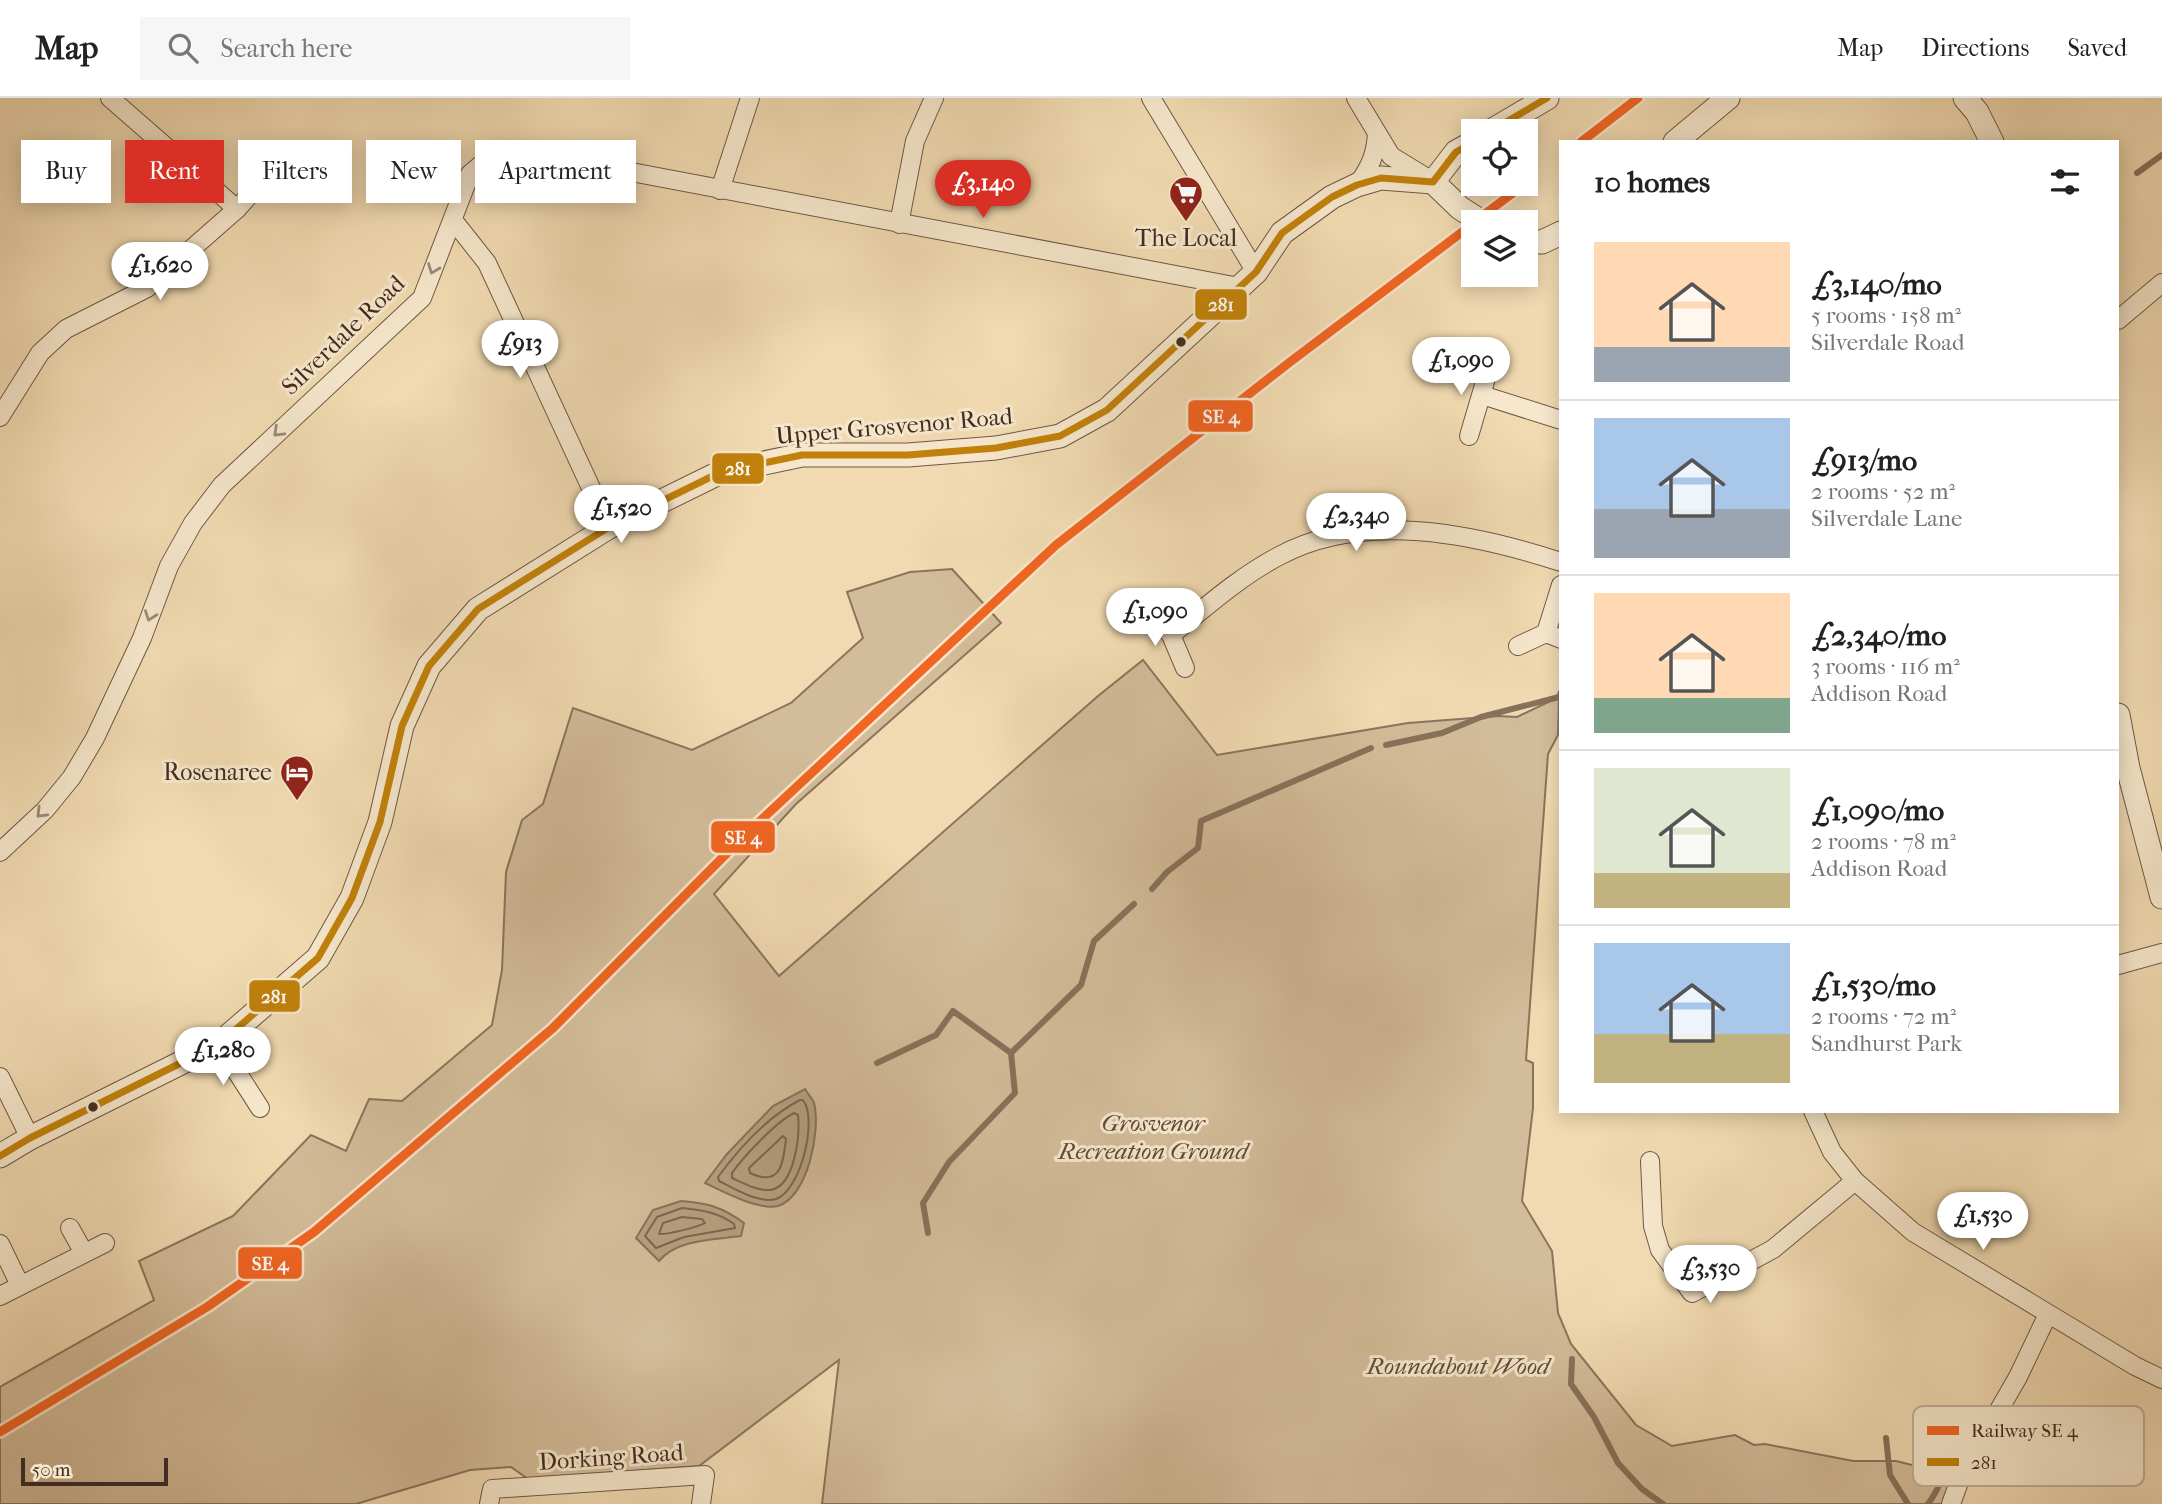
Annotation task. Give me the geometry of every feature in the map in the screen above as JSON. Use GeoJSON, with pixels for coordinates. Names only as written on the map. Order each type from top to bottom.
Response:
{"type":"FeatureCollection","features":[{"type":"Feature","properties":{"kind":"street"},"geometry":{"type":"LineString","coordinates":[[110,98],[237,209]]}},
{"type":"Feature","properties":{"kind":"street"},"geometry":{"type":"LineString","coordinates":[[720,190],[750,98]]}},
{"type":"Feature","properties":{"kind":"street"},"geometry":{"type":"LineString","coordinates":[[899,224],[915,141],[934,98]]}},
{"type":"Feature","properties":{"kind":"street"},"geometry":{"type":"LineString","coordinates":[[1151,98],[1248,279]]}},
{"type":"Feature","properties":{"kind":"street"},"geometry":{"type":"LineString","coordinates":[[1356,98],[1391,156],[1433,182],[1463,210]]}},
{"type":"Feature","properties":{"kind":"street"},"geometry":{"type":"LineString","coordinates":[[1511,119],[1547,98]]}},
{"type":"Feature","properties":{"kind":"street"},"geometry":{"type":"LineString","coordinates":[[1677,140],[1728,98]]}},
{"type":"Feature","properties":{"kind":"street"},"geometry":{"type":"LineString","coordinates":[[1965,98],[1977,112],[1991,140]]}},
{"type":"Feature","properties":{"kind":"street"},"geometry":{"type":"LineString","coordinates":[[1357,185],[1376,153],[1377,133]]}},
{"type":"Feature","properties":{"kind":"street"},"geometry":{"type":"LineString","coordinates":[[1433,182],[1461,149]]}},
{"type":"Feature","properties":{"kind":"street","name":"Silverdale Road"},"geometry":{"type":"LineString","coordinates":[[0,852],[45,810],[72,777],[96,738],[142,638],[169,566],[193,523],[222,485],[422,298],[470,174],[494,154],[521,154],[589,164],[899,224],[1248,279]]}},
{"type":"Feature","properties":{"kind":"street","name":"Upper Grosvenor Road"},"geometry":{"type":"LineString","coordinates":[[0,1156],[30,1138],[219,1044],[318,958],[352,898],[380,822],[402,726],[429,666],[478,609],[609,527],[722,472],[802,455],[921,454],[996,448],[1060,436],[1107,410],[1248,279],[1282,233],[1332,197],[1357,185],[1381,178],[1433,182]]}},
{"type":"Feature","properties":{"kind":"street"},"geometry":{"type":"LineString","coordinates":[[0,417],[40,353],[66,329],[147,288],[242,203]]}},
{"type":"Feature","properties":{"kind":"street"},"geometry":{"type":"LineString","coordinates":[[453,220],[487,263],[609,527]]}},
{"type":"Feature","properties":{"kind":"street"},"geometry":{"type":"LineString","coordinates":[[1538,242],[1559,234]]}},
{"type":"Feature","properties":{"kind":"street"},"geometry":{"type":"LineString","coordinates":[[2119,319],[2162,283]]}},
{"type":"Feature","properties":{"kind":"street"},"geometry":{"type":"LineString","coordinates":[[1469,436],[1489,368]]}},
{"type":"Feature","properties":{"kind":"street"},"geometry":{"type":"LineString","coordinates":[[1482,395],[1559,419]]}},
{"type":"Feature","properties":{"kind":"street"},"geometry":{"type":"LineString","coordinates":[[1171,635],[1241,578],[1281,554],[1317,540],[1373,530],[1405,531],[1459,536],[1516,548],[1559,561]]}},
{"type":"Feature","properties":{"kind":"street"},"geometry":{"type":"LineString","coordinates":[[1518,646],[1554,636],[1559,600]]}},
{"type":"Feature","properties":{"kind":"street"},"geometry":{"type":"LineString","coordinates":[[1152,612],[1171,635],[1185,668]]}},
{"type":"Feature","properties":{"kind":"street"},"geometry":{"type":"LineString","coordinates":[[2119,720],[2128,768],[2162,897]]}},
{"type":"Feature","properties":{"kind":"street"},"geometry":{"type":"LineString","coordinates":[[2119,965],[2162,953]]}},
{"type":"Feature","properties":{"kind":"street"},"geometry":{"type":"LineString","coordinates":[[219,1044],[260,1108]]}},
{"type":"Feature","properties":{"kind":"street"},"geometry":{"type":"LineString","coordinates":[[0,1077],[30,1138]]}},
{"type":"Feature","properties":{"kind":"street"},"geometry":{"type":"LineString","coordinates":[[1814,1113],[1832,1152],[1855,1181],[1913,1232],[2135,1366],[2162,1379]]}},
{"type":"Feature","properties":{"kind":"street"},"geometry":{"type":"LineString","coordinates":[[1650,1161],[1653,1226],[1660,1250],[1692,1293],[1773,1249],[1855,1181]]}},
{"type":"Feature","properties":{"kind":"street"},"geometry":{"type":"LineString","coordinates":[[71,1228],[85,1253]]}},
{"type":"Feature","properties":{"kind":"street"},"geometry":{"type":"LineString","coordinates":[[0,1296],[105,1243]]}},
{"type":"Feature","properties":{"kind":"street"},"geometry":{"type":"LineString","coordinates":[[0,1244],[20,1285]]}},
{"type":"Feature","properties":{"kind":"street"},"geometry":{"type":"LineString","coordinates":[[2001,1406],[2048,1314]]}},
{"type":"Feature","properties":{"kind":"street","name":"Dorking Road"},"geometry":{"type":"LineString","coordinates":[[491,1496],[705,1475],[701,1504]]}},
{"type":"Feature","properties":{"kind":"street"},"geometry":{"type":"LineString","coordinates":[[1951,1504],[1958,1486]]}},
{"type":"Feature","properties":{"kind":"green space","name":"Grosvenor Recreation Ground"},"geometry":{"type":"Polygon","coordinates":[[[952,569],[1001,623],[796,804],[714,894],[779,976],[1098,696],[1143,660],[1217,755],[1408,723],[1517,717],[1559,697],[1558,735],[1548,754],[1526,1060],[1533,1063],[1533,1108],[1522,1201],[1552,1251],[1558,1313],[1571,1344],[1636,1425],[1672,1446],[1735,1435],[1754,1445],[1765,1444],[1853,1461],[1896,1461],[1913,1465],[1913,1486],[1957,1486],[1960,1504],[822,1504],[839,1360],[699,1466],[528,1479],[511,1467],[470,1470],[356,1504],[0,1504],[0,1387],[154,1300],[139,1261],[233,1216],[311,1135],[346,1151],[369,1099],[402,1101],[492,1025],[502,970],[506,872],[522,820],[543,804],[573,708],[692,750],[791,703],[863,638],[847,592],[910,572],[952,569]]]}},
{"type":"Feature","properties":{"kind":"water"},"geometry":{"type":"Polygon","coordinates":[[[805,1089],[814,1103],[816,1115],[814,1145],[804,1177],[788,1200],[778,1206],[761,1206],[705,1183],[727,1154],[773,1106],[805,1089]]]}},
{"type":"Feature","properties":{"kind":"water"},"geometry":{"type":"Polygon","coordinates":[[[681,1201],[707,1205],[729,1213],[744,1223],[741,1236],[685,1244],[675,1248],[659,1261],[636,1238],[653,1210],[681,1201]]]}},
{"type":"Feature","properties":{"kind":"waterway"},"geometry":{"type":"LineString","coordinates":[[2137,173],[2162,155]]}},
{"type":"Feature","properties":{"kind":"waterway"},"geometry":{"type":"LineString","coordinates":[[1386,745],[1442,733],[1481,717],[1559,697]]}},
{"type":"Feature","properties":{"kind":"waterway"},"geometry":{"type":"LineString","coordinates":[[1152,889],[1167,872],[1198,848],[1201,821],[1371,748]]}},
{"type":"Feature","properties":{"kind":"waterway"},"geometry":{"type":"LineString","coordinates":[[1011,1053],[1081,985],[1094,941],[1134,904]]}},
{"type":"Feature","properties":{"kind":"waterway"},"geometry":{"type":"LineString","coordinates":[[877,1063],[936,1035],[953,1011],[1011,1053],[1015,1093],[949,1162],[923,1203],[928,1233]]}},
{"type":"Feature","properties":{"kind":"waterway"},"geometry":{"type":"LineString","coordinates":[[1572,1359],[1571,1384],[1594,1417],[1618,1463],[1642,1489],[1663,1504]]}},
{"type":"Feature","properties":{"kind":"waterway"},"geometry":{"type":"LineString","coordinates":[[1886,1438],[1890,1475],[1908,1504]]}},
{"type":"Feature","properties":{"kind":"waterway"},"geometry":{"type":"LineString","coordinates":[[1928,1504],[1938,1486]]}},
{"type":"Feature","properties":{"kind":"transit line","name":"281"},"geometry":{"type":"LineString","coordinates":[[1511,119],[1547,98]]}},
{"type":"Feature","properties":{"kind":"transit line"},"geometry":{"type":"LineString","coordinates":[[1584,140],[1638,98]]}},
{"type":"Feature","properties":{"kind":"transit line","name":"281"},"geometry":{"type":"LineString","coordinates":[[0,1156],[30,1138],[219,1044],[318,958],[352,898],[380,822],[402,726],[429,666],[478,609],[609,527],[721,472],[802,455],[908,455],[996,448],[1060,436],[1107,410],[1256,272],[1282,233],[1332,197],[1357,185],[1381,178],[1433,182],[1461,149]]}},
{"type":"Feature","properties":{"kind":"transit line"},"geometry":{"type":"LineString","coordinates":[[1490,210],[1509,196]]}},
{"type":"Feature","properties":{"kind":"transit line"},"geometry":{"type":"LineString","coordinates":[[0,1432],[207,1307],[314,1232],[553,1028],[745,835],[1056,545],[1461,233]]}},
{"type":"Feature","properties":{"kind":"place","name":"The Local"},"geometry":{"type":"Point","coordinates":[1186,223]}},
{"type":"Feature","properties":{"kind":"place","name":"Rosenaree"},"geometry":{"type":"Point","coordinates":[297,802]}},
{"type":"Feature","properties":{"kind":"park label","name":"Roundabout Wood"},"geometry":{"type":"Point","coordinates":[1458,1366]}}]}
